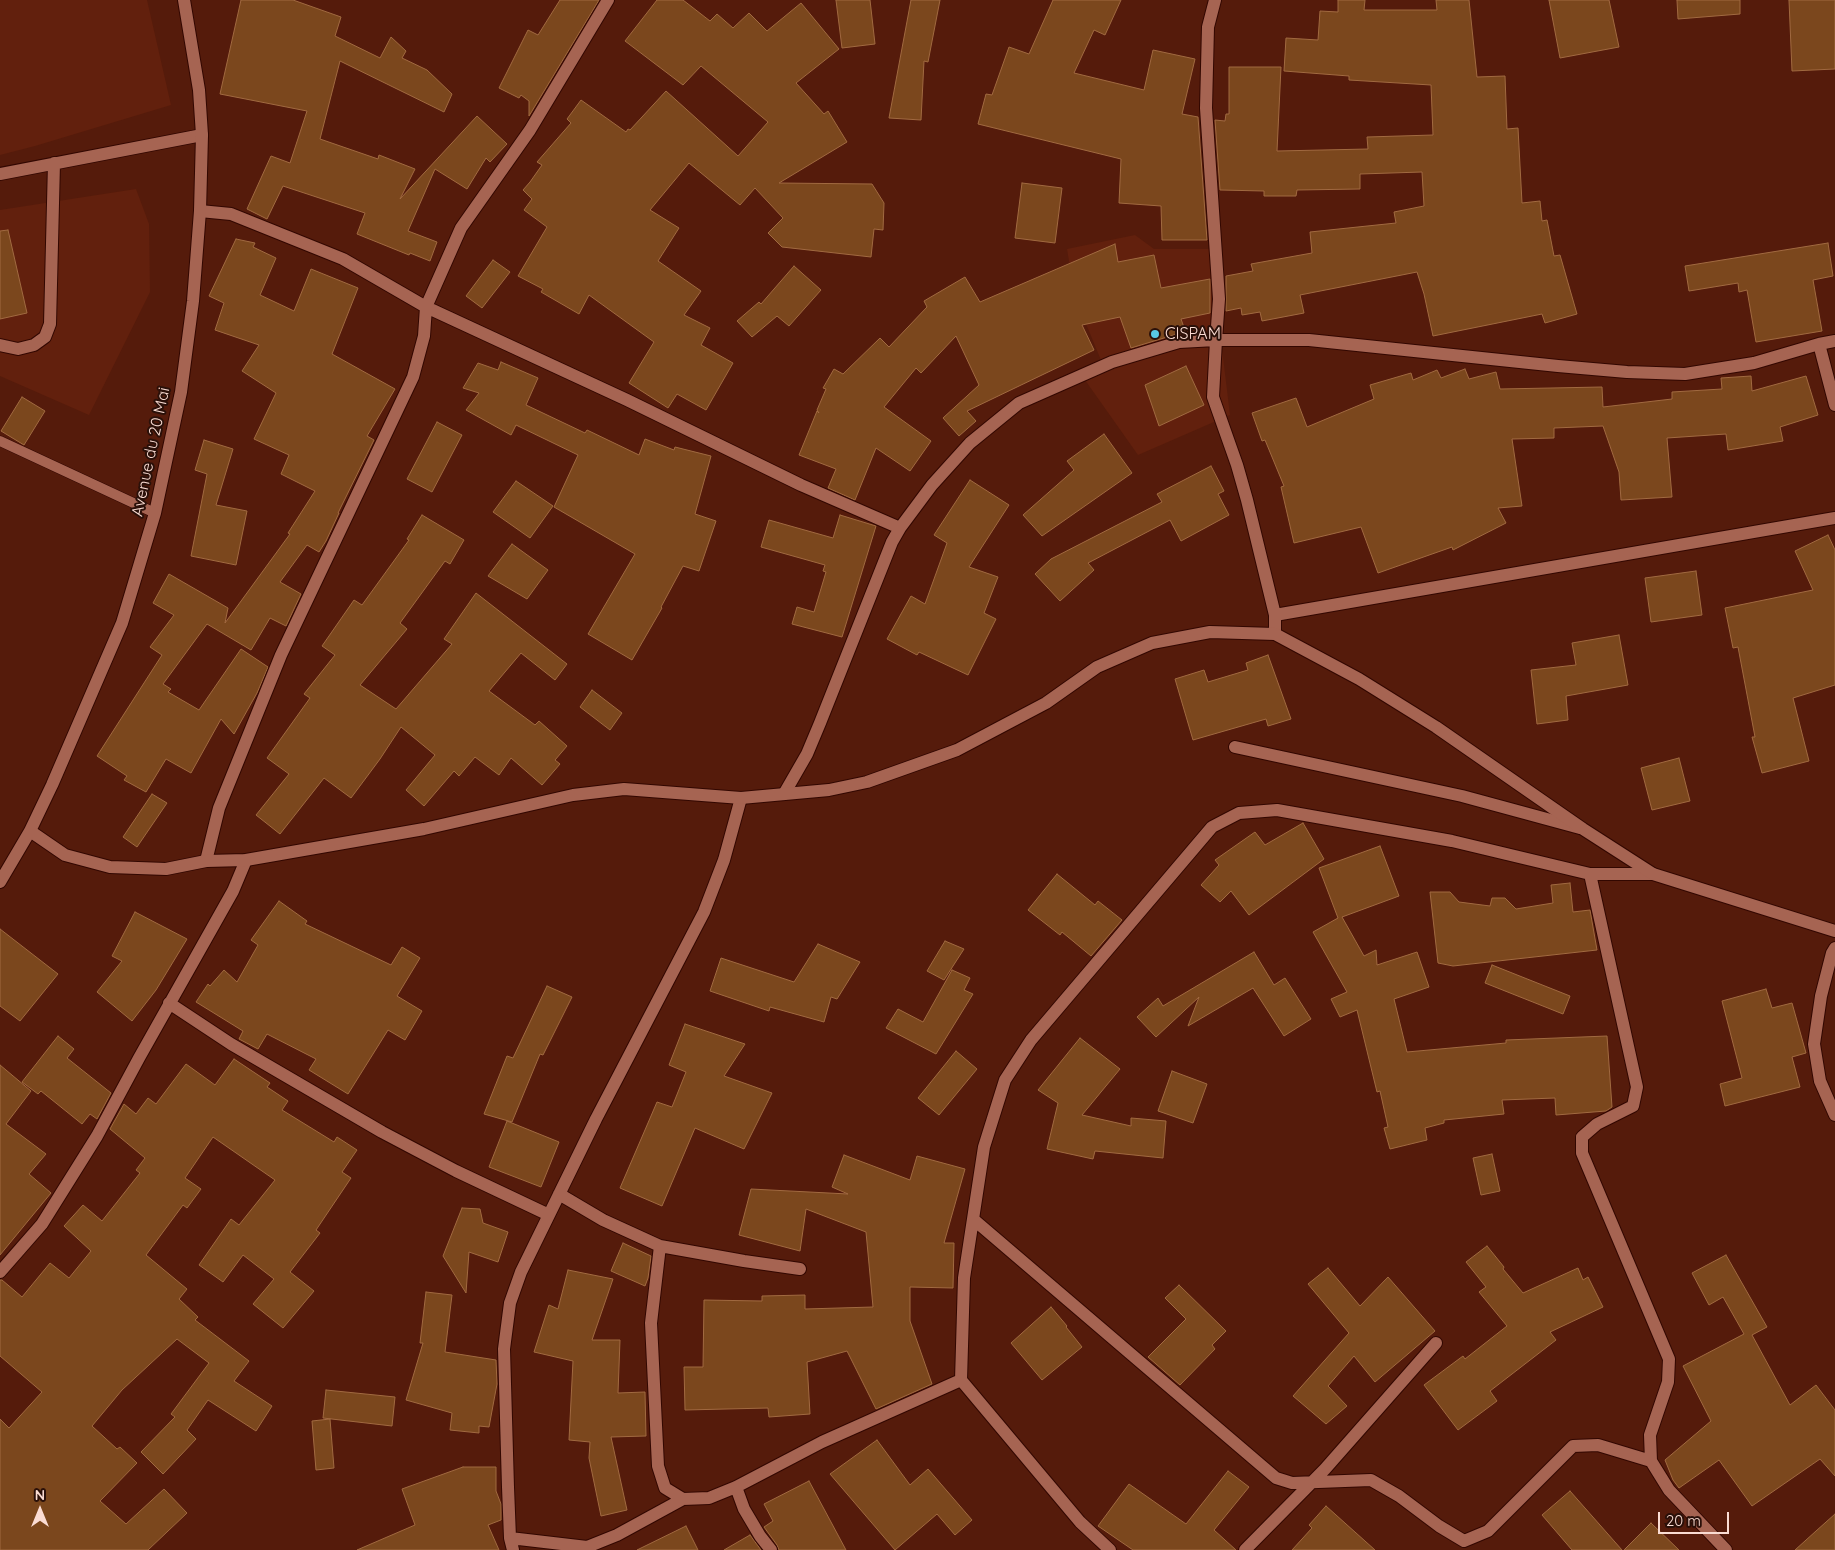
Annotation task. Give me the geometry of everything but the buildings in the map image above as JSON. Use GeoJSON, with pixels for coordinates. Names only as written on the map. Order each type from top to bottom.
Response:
{"type":"FeatureCollection","features":[{"type":"Feature","properties":{"kind":"street","name":"Avenue du 20 Mai"},"geometry":{"type":"LineString","coordinates":[[0,882],[30,832],[122,622],[155,513],[181,392],[193,301],[200,211],[202,135],[199,90],[184,0]]}},
{"type":"Feature","properties":{"kind":"street"},"geometry":{"type":"LineString","coordinates":[[206,861],[219,808],[278,664],[413,377],[424,336],[426,307],[461,228],[530,130],[608,0]]}},
{"type":"Feature","properties":{"kind":"street"},"geometry":{"type":"LineString","coordinates":[[1215,0],[1208,27],[1206,108],[1219,300],[1213,397],[1245,491],[1275,616],[1275,634]]}},
{"type":"Feature","properties":{"kind":"street"},"geometry":{"type":"LineString","coordinates":[[0,174],[202,135]]}},
{"type":"Feature","properties":{"kind":"street"},"geometry":{"type":"LineString","coordinates":[[0,345],[18,349],[34,345],[45,337],[50,324],[54,163]]}},
{"type":"Feature","properties":{"kind":"street"},"geometry":{"type":"LineString","coordinates":[[200,211],[231,214],[343,259],[426,307],[627,400],[801,485],[900,528]]}},
{"type":"Feature","properties":{"kind":"street"},"geometry":{"type":"LineString","coordinates":[[784,794],[810,746],[840,676],[864,611],[900,528],[932,485],[970,443],[1019,403],[1112,362],[1179,342],[1309,340],[1558,366],[1627,372],[1685,374],[1754,363],[1835,341]]}},
{"type":"Feature","properties":{"kind":"street"},"geometry":{"type":"LineString","coordinates":[[1819,344],[1835,405]]}},
{"type":"Feature","properties":{"kind":"street"},"geometry":{"type":"LineString","coordinates":[[1275,616],[1835,518]]}},
{"type":"Feature","properties":{"kind":"street"},"geometry":{"type":"LineString","coordinates":[[30,832],[65,855],[110,867],[166,869],[206,861],[246,860],[424,829],[573,795],[624,789],[741,798],[830,790],[867,782],[957,750],[1046,703],[1097,667],[1152,643],[1210,632],[1275,634],[1360,679],[1436,727],[1583,829],[1654,874],[1833,929]]}},
{"type":"Feature","properties":{"kind":"street"},"geometry":{"type":"LineString","coordinates":[[1235,747],[1462,796],[1583,829]]}},
{"type":"Feature","properties":{"kind":"street"},"geometry":{"type":"LineString","coordinates":[[741,798],[724,860],[704,912],[596,1119],[521,1272],[510,1303],[504,1349],[512,1544],[587,1547],[616,1535],[683,1500],[708,1498],[736,1486],[822,1442],[961,1380]]}},
{"type":"Feature","properties":{"kind":"street"},"geometry":{"type":"LineString","coordinates":[[1110,1550],[1080,1522],[961,1380],[964,1278],[984,1147],[1005,1080],[1032,1040],[1212,827],[1239,813],[1277,810],[1452,841],[1590,874],[1654,874]]}},
{"type":"Feature","properties":{"kind":"street"},"geometry":{"type":"LineString","coordinates":[[0,1272],[42,1224],[97,1136],[169,1003],[233,891],[246,860]]}},
{"type":"Feature","properties":{"kind":"street"},"geometry":{"type":"LineString","coordinates":[[1590,874],[1637,1087],[1634,1106],[1597,1124],[1582,1137],[1582,1153],[1669,1359],[1668,1382],[1650,1435],[1651,1461],[1669,1490],[1726,1550]]}},
{"type":"Feature","properties":{"kind":"street"},"geometry":{"type":"LineString","coordinates":[[1835,948],[1821,996],[1814,1044],[1820,1082],[1835,1116]]}},
{"type":"Feature","properties":{"kind":"street"},"geometry":{"type":"LineString","coordinates":[[169,1003],[230,1044],[382,1132],[549,1215]]}},
{"type":"Feature","properties":{"kind":"street"},"geometry":{"type":"LineString","coordinates":[[559,1194],[603,1220],[660,1246],[800,1269]]}},
{"type":"Feature","properties":{"kind":"street"},"geometry":{"type":"LineString","coordinates":[[973,1219],[1276,1478],[1292,1483],[1371,1480],[1399,1496],[1438,1526],[1468,1545],[1488,1531],[1573,1446],[1598,1445],[1651,1461]]}},
{"type":"Feature","properties":{"kind":"street"},"geometry":{"type":"LineString","coordinates":[[660,1246],[651,1323],[658,1466],[665,1488],[683,1500]]}},
{"type":"Feature","properties":{"kind":"street"},"geometry":{"type":"LineString","coordinates":[[1245,1550],[1312,1482],[1436,1343]]}},
{"type":"Feature","properties":{"kind":"street"},"geometry":{"type":"LineString","coordinates":[[736,1486],[744,1509],[771,1550]]}},
{"type":"Feature","properties":{"kind":"lane"},"geometry":{"type":"LineString","coordinates":[[0,441],[155,513]]}},
{"type":"Feature","properties":{"kind":"shaded area"},"geometry":{"type":"Polygon","coordinates":[[[0,0],[147,0],[171,105],[0,155],[0,0]]]}},
{"type":"Feature","properties":{"kind":"shaded area"},"geometry":{"type":"Polygon","coordinates":[[[136,189],[149,224],[150,292],[89,415],[0,376],[0,210],[136,189]]]}},
{"type":"Feature","properties":{"kind":"shaded area","name":"CISPAM"},"geometry":{"type":"Polygon","coordinates":[[[1135,235],[1154,249],[1210,249],[1230,415],[1138,455],[1085,380],[1105,370],[1075,297],[1067,249],[1135,235]]]}},
{"type":"Feature","properties":{"kind":"place","name":"CISPAM"},"geometry":{"type":"Point","coordinates":[1155,334]}}]}
